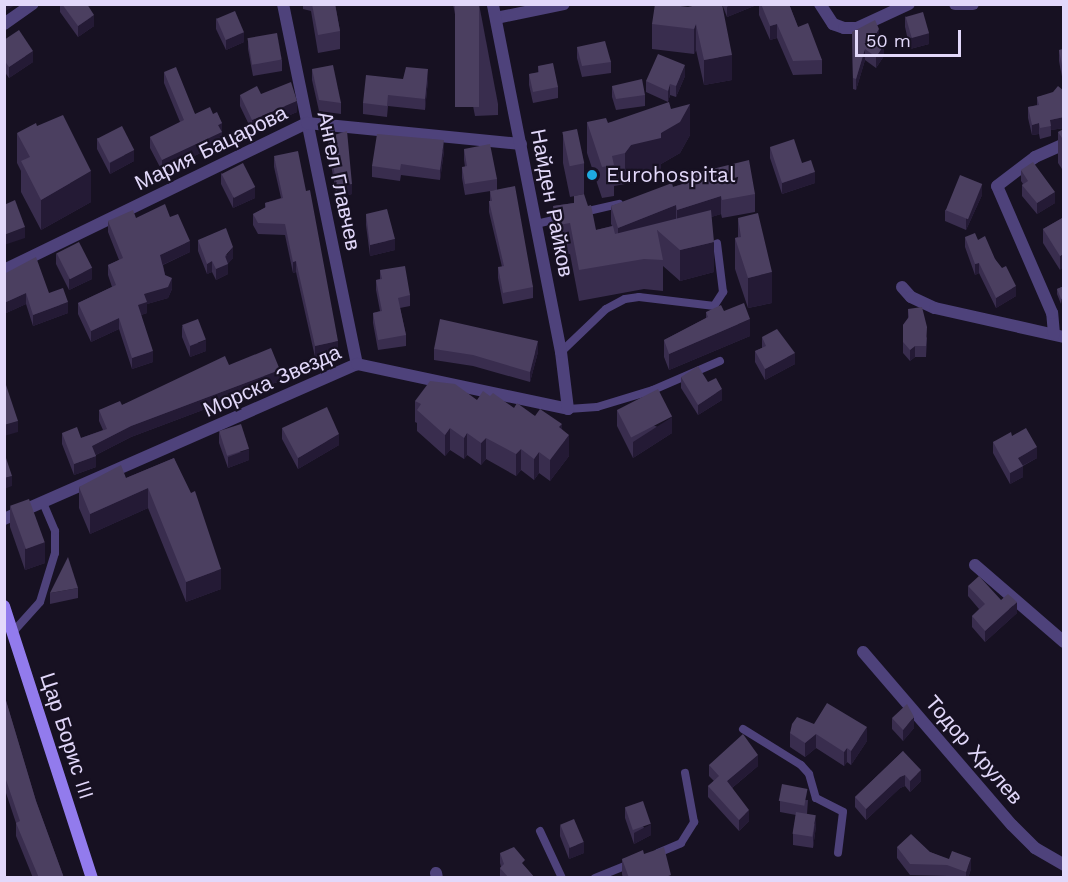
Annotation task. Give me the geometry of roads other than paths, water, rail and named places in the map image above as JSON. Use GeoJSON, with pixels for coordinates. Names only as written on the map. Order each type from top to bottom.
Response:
{"type":"FeatureCollection","features":[{"type":"Feature","properties":{"kind":"street"},"geometry":{"type":"LineString","coordinates":[[4,24],[33,4]]}},
{"type":"Feature","properties":{"kind":"street","name":"Ангел Главчев"},"geometry":{"type":"LineString","coordinates":[[283,4],[357,364]]}},
{"type":"Feature","properties":{"kind":"street","name":"Найден Райков"},"geometry":{"type":"LineString","coordinates":[[493,4],[561,352],[568,409]]}},
{"type":"Feature","properties":{"kind":"street"},"geometry":{"type":"LineString","coordinates":[[496,18],[564,4]]}},
{"type":"Feature","properties":{"kind":"street"},"geometry":{"type":"LineString","coordinates":[[820,4],[832,24],[844,28],[857,28],[909,4]]}},
{"type":"Feature","properties":{"kind":"street"},"geometry":{"type":"LineString","coordinates":[[955,4],[973,4]]}},
{"type":"Feature","properties":{"kind":"street","name":"Мария Бацарова"},"geometry":{"type":"LineString","coordinates":[[4,270],[307,123],[520,144]]}},
{"type":"Feature","properties":{"kind":"street"},"geometry":{"type":"LineString","coordinates":[[902,287],[911,297],[934,308],[1059,335],[1052,313],[997,193],[1002,180],[1035,157],[1064,144]]}},
{"type":"Feature","properties":{"kind":"street","name":"Морска Звезда"},"geometry":{"type":"LineString","coordinates":[[4,519],[357,364],[568,409]]}},
{"type":"Feature","properties":{"kind":"street"},"geometry":{"type":"LineString","coordinates":[[975,565],[1064,642]]}},
{"type":"Feature","properties":{"kind":"street","name":"Цар Борис III"},"geometry":{"type":"LineString","coordinates":[[4,606],[92,878]]}},
{"type":"Feature","properties":{"kind":"street","name":"Тодор Хрулев"},"geometry":{"type":"LineString","coordinates":[[863,652],[1012,825],[1035,848],[1064,865]]}},
{"type":"Feature","properties":{"kind":"lane"},"geometry":{"type":"LineString","coordinates":[[536,224],[628,202]]}},
{"type":"Feature","properties":{"kind":"lane"},"geometry":{"type":"LineString","coordinates":[[561,352],[606,309],[625,299],[639,297],[714,306],[723,292],[717,243]]}},
{"type":"Feature","properties":{"kind":"lane"},"geometry":{"type":"LineString","coordinates":[[568,409],[597,407],[653,390],[720,361]]}},
{"type":"Feature","properties":{"kind":"lane"},"geometry":{"type":"LineString","coordinates":[[13,632],[40,602],[56,553],[55,531],[43,503]]}},
{"type":"Feature","properties":{"kind":"lane"},"geometry":{"type":"LineString","coordinates":[[743,729],[801,765],[809,774],[816,798],[843,812],[838,853]]}},
{"type":"Feature","properties":{"kind":"lane"},"geometry":{"type":"LineString","coordinates":[[649,856],[681,843],[689,835],[694,813],[685,773]]}},
{"type":"Feature","properties":{"kind":"lane"},"geometry":{"type":"LineString","coordinates":[[540,831],[562,878]]}},
{"type":"Feature","properties":{"kind":"lane"},"geometry":{"type":"LineString","coordinates":[[595,878],[638,861]]}},
{"type":"Feature","properties":{"kind":"place","name":"Eurohospital"},"geometry":{"type":"Point","coordinates":[592,175]}}]}
